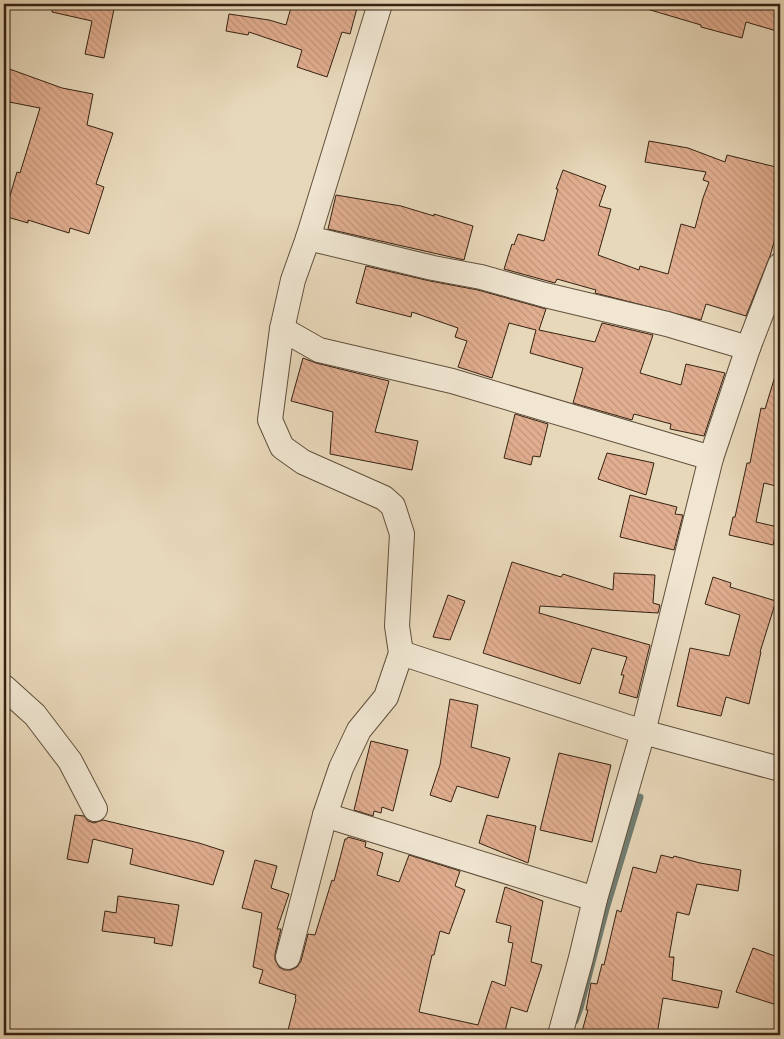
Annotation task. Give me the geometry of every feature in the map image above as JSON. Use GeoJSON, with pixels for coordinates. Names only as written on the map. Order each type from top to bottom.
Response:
{"type":"FeatureCollection","features":[{"type":"Feature","properties":{"kind":"street"},"geometry":{"type":"LineString","coordinates":[[288,958],[325,815],[342,768],[359,730],[386,697],[401,653],[397,626],[402,534],[393,506],[384,498],[303,462],[282,447],[270,420],[282,329],[292,280],[308,238],[380,4]]}},
{"type":"Feature","properties":{"kind":"street"},"geometry":{"type":"LineString","coordinates":[[308,238],[433,268],[481,276],[545,295],[667,324],[748,348]]}},
{"type":"Feature","properties":{"kind":"street"},"geometry":{"type":"LineString","coordinates":[[560,1035],[595,898],[643,732],[711,458],[748,348],[780,265]]}},
{"type":"Feature","properties":{"kind":"street"},"geometry":{"type":"LineString","coordinates":[[282,329],[319,350],[452,380],[711,458]]}},
{"type":"Feature","properties":{"kind":"street"},"geometry":{"type":"LineString","coordinates":[[401,653],[643,732],[780,769]]}},
{"type":"Feature","properties":{"kind":"street"},"geometry":{"type":"LineString","coordinates":[[4,687],[35,716],[70,760],[95,809]]}},
{"type":"Feature","properties":{"kind":"street"},"geometry":{"type":"LineString","coordinates":[[325,815],[595,898]]}},
{"type":"Feature","properties":{"kind":"building"},"geometry":{"type":"Polygon","coordinates":[[[53,4],[115,4],[104,58],[85,54],[92,21],[52,12],[53,4]]]}},
{"type":"Feature","properties":{"kind":"building"},"geometry":{"type":"Polygon","coordinates":[[[292,4],[340,4],[357,8],[350,34],[342,32],[327,77],[297,67],[302,50],[249,32],[248,35],[226,31],[229,14],[269,20],[286,25],[292,4]]]}},
{"type":"Feature","properties":{"kind":"building"},"geometry":{"type":"Polygon","coordinates":[[[648,4],[780,4],[780,32],[746,22],[742,38],[647,9],[648,4]]]}},
{"type":"Feature","properties":{"kind":"building"},"geometry":{"type":"Polygon","coordinates":[[[4,67],[62,88],[93,94],[87,125],[113,133],[96,184],[104,187],[89,234],[70,228],[69,233],[28,220],[28,223],[4,216],[17,172],[20,173],[40,108],[4,101],[4,67]]]}},
{"type":"Feature","properties":{"kind":"building"},"geometry":{"type":"Polygon","coordinates":[[[649,141],[688,148],[725,162],[727,155],[780,168],[780,222],[770,256],[746,316],[706,304],[701,320],[595,293],[596,290],[557,279],[555,283],[504,269],[512,244],[514,245],[518,234],[544,241],[558,189],[556,189],[563,170],[606,186],[599,206],[611,209],[598,255],[639,270],[640,266],[668,274],[681,224],[695,228],[709,182],[703,180],[706,172],[645,162],[649,141]]]}},
{"type":"Feature","properties":{"kind":"building"},"geometry":{"type":"Polygon","coordinates":[[[336,195],[401,206],[473,226],[464,260],[328,229],[336,195]]]}},
{"type":"Feature","properties":{"kind":"building"},"geometry":{"type":"Polygon","coordinates":[[[366,266],[478,290],[546,309],[539,330],[595,342],[602,323],[653,335],[640,373],[681,385],[686,364],[725,373],[704,436],[670,429],[671,424],[634,414],[632,420],[573,403],[583,368],[530,353],[536,330],[509,323],[492,378],[458,367],[467,341],[455,337],[458,328],[412,312],[411,317],[356,303],[366,266]]]}},
{"type":"Feature","properties":{"kind":"building"},"geometry":{"type":"Polygon","coordinates":[[[303,358],[389,381],[375,432],[418,441],[412,470],[330,454],[333,412],[291,401],[303,358]]]}},
{"type":"Feature","properties":{"kind":"building"},"geometry":{"type":"Polygon","coordinates":[[[776,373],[780,373],[780,487],[764,483],[756,522],[778,527],[773,545],[729,535],[747,463],[750,463],[761,408],[765,409],[776,373]]]}},
{"type":"Feature","properties":{"kind":"building"},"geometry":{"type":"Polygon","coordinates":[[[515,414],[548,424],[540,457],[533,456],[531,465],[504,458],[515,414]]]}},
{"type":"Feature","properties":{"kind":"building"},"geometry":{"type":"Polygon","coordinates":[[[607,453],[654,463],[646,495],[598,479],[607,453]]]}},
{"type":"Feature","properties":{"kind":"building"},"geometry":{"type":"Polygon","coordinates":[[[630,495],[677,507],[675,514],[683,515],[674,550],[620,537],[630,495]]]}},
{"type":"Feature","properties":{"kind":"building"},"geometry":{"type":"Polygon","coordinates":[[[512,562],[561,577],[563,574],[613,590],[614,573],[655,575],[653,603],[660,605],[658,613],[540,606],[539,613],[650,645],[637,698],[619,693],[624,675],[621,675],[627,657],[592,648],[580,684],[483,653],[512,562]]]}},
{"type":"Feature","properties":{"kind":"building"},"geometry":{"type":"Polygon","coordinates":[[[713,577],[731,583],[730,587],[776,601],[760,652],[749,704],[726,697],[721,716],[677,706],[690,648],[729,656],[740,615],[705,604],[713,577]]]}},
{"type":"Feature","properties":{"kind":"building"},"geometry":{"type":"Polygon","coordinates":[[[448,595],[465,601],[450,640],[433,637],[448,595]]]}},
{"type":"Feature","properties":{"kind":"building"},"geometry":{"type":"Polygon","coordinates":[[[450,699],[478,705],[471,747],[510,758],[498,798],[457,786],[451,802],[430,795],[440,765],[450,699]]]}},
{"type":"Feature","properties":{"kind":"building"},"geometry":{"type":"Polygon","coordinates":[[[371,741],[408,750],[393,811],[382,807],[381,813],[374,811],[373,816],[354,810],[371,741]]]}},
{"type":"Feature","properties":{"kind":"building"},"geometry":{"type":"Polygon","coordinates":[[[559,753],[611,765],[592,842],[540,830],[559,753]]]}},
{"type":"Feature","properties":{"kind":"building"},"geometry":{"type":"Polygon","coordinates":[[[75,815],[84,816],[88,821],[94,823],[103,820],[199,843],[224,851],[213,885],[130,864],[133,849],[93,839],[88,863],[67,859],[75,815]]]}},
{"type":"Feature","properties":{"kind":"building"},"geometry":{"type":"Polygon","coordinates":[[[487,815],[536,826],[528,863],[479,843],[487,815]]]}},
{"type":"Feature","properties":{"kind":"building"},"geometry":{"type":"Polygon","coordinates":[[[348,837],[366,842],[365,847],[383,853],[377,875],[399,882],[409,855],[460,871],[455,886],[465,890],[449,934],[440,931],[434,955],[432,955],[419,1012],[478,1025],[492,981],[505,986],[513,943],[508,942],[511,926],[496,922],[505,887],[543,901],[531,962],[542,965],[527,1012],[511,1007],[504,1035],[308,1035],[288,1030],[296,995],[259,983],[263,970],[253,967],[262,913],[242,908],[255,860],[277,866],[271,888],[289,894],[277,929],[281,929],[275,960],[279,967],[284,970],[291,970],[297,967],[301,961],[308,934],[315,935],[332,880],[334,881],[345,839],[348,837]]]}},
{"type":"Feature","properties":{"kind":"building"},"geometry":{"type":"Polygon","coordinates":[[[661,855],[741,870],[738,891],[697,884],[689,915],[677,912],[669,957],[674,957],[672,980],[722,991],[718,1008],[663,998],[657,1035],[581,1035],[588,1010],[586,1010],[591,983],[597,984],[602,964],[604,965],[617,910],[621,912],[633,867],[656,873],[661,855]]]}},
{"type":"Feature","properties":{"kind":"building"},"geometry":{"type":"Polygon","coordinates":[[[118,896],[179,905],[172,946],[154,943],[155,938],[102,931],[105,911],[116,913],[118,896]]]}},
{"type":"Feature","properties":{"kind":"building"},"geometry":{"type":"Polygon","coordinates":[[[753,948],[780,958],[780,1006],[736,992],[753,948]]]}},
{"type":"Feature","properties":{"kind":"waterway"},"geometry":{"type":"LineString","coordinates":[[575,1021],[640,797]]}}]}
